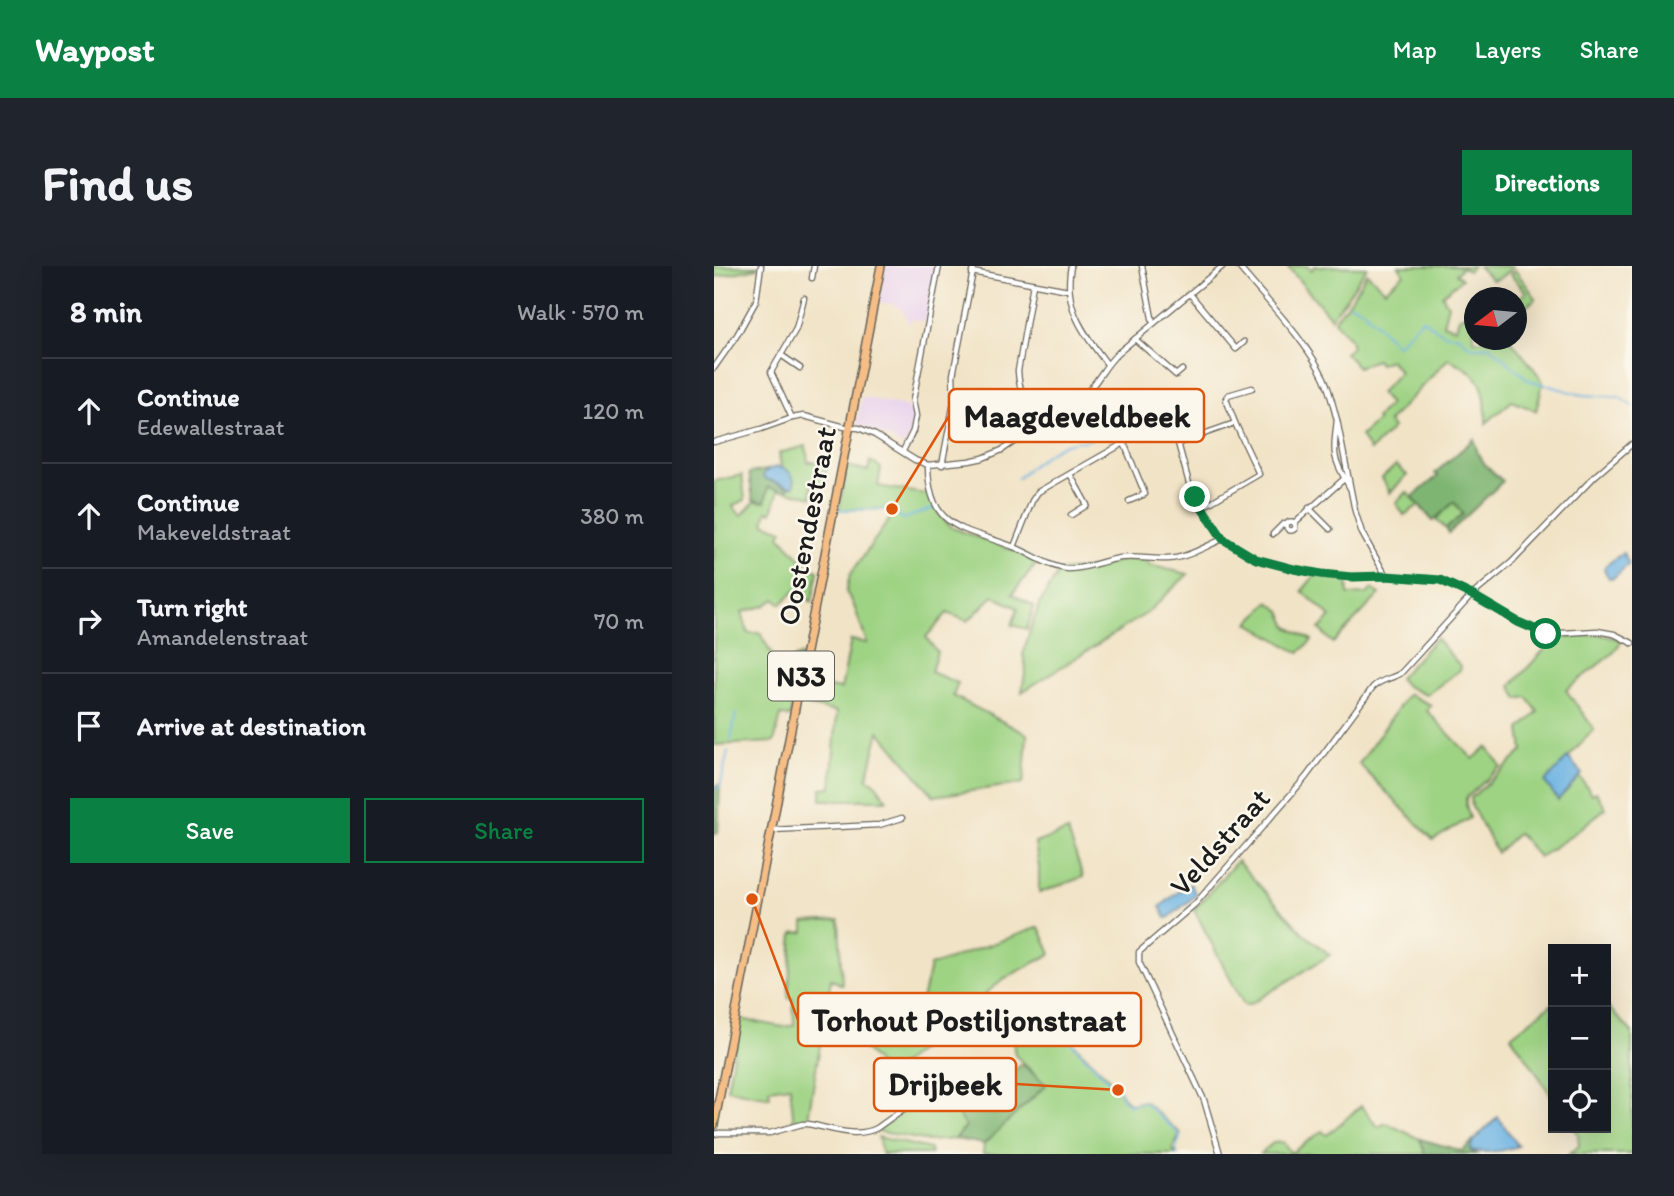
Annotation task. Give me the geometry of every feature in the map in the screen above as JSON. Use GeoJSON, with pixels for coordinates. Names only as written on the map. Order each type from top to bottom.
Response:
{"type":"FeatureCollection","features":[{"type":"Feature","properties":{"kind":"main road","name":"Oostendestraat"},"geometry":{"type":"LineString","coordinates":[[714,1125],[881,266]]}},
{"type":"Feature","properties":{"kind":"street"},"geometry":{"type":"LineString","coordinates":[[714,368],[756,301],[761,266]]}},
{"type":"Feature","properties":{"kind":"street"},"geometry":{"type":"LineString","coordinates":[[812,278],[814,266]]}},
{"type":"Feature","properties":{"kind":"street"},"geometry":{"type":"LineString","coordinates":[[902,451],[915,423],[913,400],[939,266]]}},
{"type":"Feature","properties":{"kind":"street"},"geometry":{"type":"LineString","coordinates":[[942,465],[954,402],[953,375],[974,266]]}},
{"type":"Feature","properties":{"kind":"street"},"geometry":{"type":"LineString","coordinates":[[1071,266],[1069,290],[1073,311],[1107,364]]}},
{"type":"Feature","properties":{"kind":"street"},"geometry":{"type":"LineString","coordinates":[[1142,266],[1153,323]]}},
{"type":"Feature","properties":{"kind":"street"},"geometry":{"type":"LineString","coordinates":[[714,442],[804,416],[849,428],[859,428],[928,465],[983,458],[1002,450],[1087,392],[1107,364],[1223,266]]}},
{"type":"Feature","properties":{"kind":"street"},"geometry":{"type":"LineString","coordinates":[[1238,266],[1312,357],[1329,390],[1358,522],[1386,576]]}},
{"type":"Feature","properties":{"kind":"street"},"geometry":{"type":"LineString","coordinates":[[972,272],[1069,290]]}},
{"type":"Feature","properties":{"kind":"street"},"geometry":{"type":"LineString","coordinates":[[1033,284],[1018,371],[1018,386],[1038,425]]}},
{"type":"Feature","properties":{"kind":"street"},"geometry":{"type":"LineString","coordinates":[[1190,293],[1236,349],[1244,342]]}},
{"type":"Feature","properties":{"kind":"street"},"geometry":{"type":"LineString","coordinates":[[792,418],[771,372],[796,330],[804,298]]}},
{"type":"Feature","properties":{"kind":"street"},"geometry":{"type":"LineString","coordinates":[[1135,339],[1176,375],[1182,370]]}},
{"type":"Feature","properties":{"kind":"street"},"geometry":{"type":"LineString","coordinates":[[780,355],[800,368]]}},
{"type":"Feature","properties":{"kind":"street"},"geometry":{"type":"LineString","coordinates":[[1201,508],[1259,474],[1226,399],[1228,395],[1252,388]]}},
{"type":"Feature","properties":{"kind":"street"},"geometry":{"type":"LineString","coordinates":[[1337,420],[1334,454],[1338,470],[1350,488]]}},
{"type":"Feature","properties":{"kind":"street"},"geometry":{"type":"LineString","coordinates":[[1235,423],[1178,443],[1190,487],[1201,508],[1223,539],[1256,559],[1294,569],[1351,577],[1386,576],[1440,580],[1546,634],[1597,631],[1614,634],[1632,643]]}},
{"type":"Feature","properties":{"kind":"street"},"geometry":{"type":"LineString","coordinates":[[1014,547],[1038,492],[1124,443],[1145,494],[1129,501]]}},
{"type":"Feature","properties":{"kind":"street"},"geometry":{"type":"LineString","coordinates":[[1472,595],[1512,562],[1595,475],[1632,443]]}},
{"type":"Feature","properties":{"kind":"street"},"geometry":{"type":"LineString","coordinates":[[928,465],[933,502],[946,519],[955,526],[1014,547],[1058,568],[1080,568],[1122,558],[1172,559],[1223,539]]}},
{"type":"Feature","properties":{"kind":"street"},"geometry":{"type":"LineString","coordinates":[[1070,474],[1087,505],[1071,515]]}},
{"type":"Feature","properties":{"kind":"street"},"geometry":{"type":"LineString","coordinates":[[1273,534],[1283,524],[1292,530],[1294,523],[1309,508],[1344,479]]}},
{"type":"Feature","properties":{"kind":"street"},"geometry":{"type":"LineString","coordinates":[[1309,508],[1330,529]]}},
{"type":"Feature","properties":{"kind":"street","name":"Veldstraat"},"geometry":{"type":"LineString","coordinates":[[1220,1154],[1204,1100],[1139,962],[1139,952],[1195,904],[1306,777],[1373,687],[1380,681],[1401,673],[1472,595]]}},
{"type":"Feature","properties":{"kind":"street"},"geometry":{"type":"LineString","coordinates":[[771,830],[879,825],[902,818]]}},
{"type":"Feature","properties":{"kind":"street"},"geometry":{"type":"LineString","coordinates":[[714,1134],[770,1133],[802,1124],[859,1134],[877,1128],[927,1092]]}},
{"type":"Feature","properties":{"kind":"shaded area"},"geometry":{"type":"Polygon","coordinates":[[[886,266],[938,266],[927,322],[912,319],[911,323],[906,322],[907,319],[900,308],[879,302],[886,266]]]}},
{"type":"Feature","properties":{"kind":"shaded area"},"geometry":{"type":"Polygon","coordinates":[[[862,397],[912,408],[915,412],[910,436],[905,444],[902,446],[857,424],[862,397]]]}},
{"type":"Feature","properties":{"kind":"green space"},"geometry":{"type":"Polygon","coordinates":[[[714,266],[758,266],[714,277],[714,266]]]}},
{"type":"Feature","properties":{"kind":"green space"},"geometry":{"type":"Polygon","coordinates":[[[1287,266],[1307,266],[1312,270],[1315,266],[1367,267],[1331,318],[1287,266]]]}},
{"type":"Feature","properties":{"kind":"green space"},"geometry":{"type":"Polygon","coordinates":[[[1399,266],[1473,266],[1468,271],[1462,267],[1456,274],[1462,279],[1442,295],[1448,305],[1443,324],[1456,328],[1459,318],[1464,315],[1464,350],[1519,350],[1543,383],[1536,411],[1512,401],[1486,423],[1485,400],[1480,383],[1469,370],[1448,359],[1388,422],[1393,428],[1370,451],[1361,436],[1390,404],[1380,393],[1400,372],[1390,360],[1379,364],[1376,360],[1358,367],[1345,353],[1352,347],[1350,339],[1334,321],[1367,273],[1385,290],[1404,274],[1399,266]]]}},
{"type":"Feature","properties":{"kind":"green space"},"geometry":{"type":"Polygon","coordinates":[[[1478,266],[1513,267],[1501,277],[1492,280],[1478,266]]]}},
{"type":"Feature","properties":{"kind":"green space"},"geometry":{"type":"Polygon","coordinates":[[[1515,270],[1536,298],[1527,306],[1527,287],[1522,287],[1510,274],[1515,270]]]}},
{"type":"Feature","properties":{"kind":"green space"},"geometry":{"type":"Polygon","coordinates":[[[1474,439],[1484,463],[1503,481],[1449,533],[1446,529],[1463,514],[1454,502],[1433,521],[1412,497],[1438,476],[1435,473],[1474,439]]]}},
{"type":"Feature","properties":{"kind":"green space"},"geometry":{"type":"Polygon","coordinates":[[[806,446],[808,462],[819,462],[820,467],[826,467],[826,487],[811,486],[812,497],[787,491],[788,487],[791,487],[787,470],[781,467],[779,453],[806,446]]]}},
{"type":"Feature","properties":{"kind":"green space"},"geometry":{"type":"Polygon","coordinates":[[[870,461],[881,468],[878,486],[925,494],[929,491],[938,512],[953,528],[1038,562],[1012,594],[1034,606],[1027,629],[1012,625],[1018,608],[993,596],[968,621],[947,613],[926,637],[937,652],[931,672],[958,683],[953,696],[1027,734],[1024,778],[1020,784],[934,796],[879,731],[867,779],[874,782],[887,800],[821,800],[821,788],[831,787],[837,712],[802,704],[805,683],[841,689],[851,640],[867,643],[853,603],[846,592],[850,575],[896,512],[892,509],[839,510],[847,466],[868,471],[870,461]]]}},
{"type":"Feature","properties":{"kind":"green space"},"geometry":{"type":"Polygon","coordinates":[[[1396,465],[1407,475],[1390,493],[1382,478],[1396,465]]]}},
{"type":"Feature","properties":{"kind":"green space"},"geometry":{"type":"Polygon","coordinates":[[[767,470],[763,475],[767,480],[788,487],[787,491],[768,487],[765,502],[753,500],[749,473],[767,470]]]}},
{"type":"Feature","properties":{"kind":"green space"},"geometry":{"type":"Polygon","coordinates":[[[742,475],[745,500],[733,506],[741,516],[755,501],[765,502],[768,487],[779,489],[772,512],[767,511],[764,523],[783,530],[780,536],[808,567],[818,571],[812,602],[796,590],[781,604],[775,599],[764,606],[742,612],[748,633],[760,633],[778,666],[802,655],[790,717],[781,715],[774,742],[714,745],[714,481],[742,475]]]}},
{"type":"Feature","properties":{"kind":"green space"},"geometry":{"type":"Polygon","coordinates":[[[1407,492],[1419,505],[1404,515],[1396,503],[1407,492]]]}},
{"type":"Feature","properties":{"kind":"green space"},"geometry":{"type":"Polygon","coordinates":[[[1454,502],[1463,514],[1446,529],[1436,519],[1454,502]]]}},
{"type":"Feature","properties":{"kind":"green space"},"geometry":{"type":"Polygon","coordinates":[[[1129,559],[1147,560],[1149,565],[1188,574],[1147,613],[1022,692],[1026,667],[1023,655],[1030,630],[1040,603],[1058,573],[1129,559]]]}},
{"type":"Feature","properties":{"kind":"green space"},"geometry":{"type":"Polygon","coordinates":[[[1315,575],[1347,578],[1348,595],[1367,594],[1372,589],[1380,594],[1333,643],[1319,629],[1331,617],[1302,591],[1315,575]]]}},
{"type":"Feature","properties":{"kind":"green space"},"geometry":{"type":"Polygon","coordinates":[[[1269,602],[1281,611],[1288,627],[1312,640],[1299,653],[1249,623],[1269,602]]]}},
{"type":"Feature","properties":{"kind":"green space"},"geometry":{"type":"Polygon","coordinates":[[[1598,634],[1622,640],[1613,653],[1566,690],[1594,729],[1567,759],[1592,794],[1596,792],[1606,808],[1539,857],[1518,833],[1497,853],[1472,807],[1471,798],[1523,751],[1520,729],[1538,712],[1527,697],[1518,699],[1511,686],[1554,639],[1598,634]]]}},
{"type":"Feature","properties":{"kind":"green space"},"geometry":{"type":"Polygon","coordinates":[[[1436,638],[1461,667],[1426,695],[1406,686],[1399,678],[1436,638]]]}},
{"type":"Feature","properties":{"kind":"green space"},"geometry":{"type":"Polygon","coordinates":[[[1408,694],[1431,705],[1427,711],[1473,759],[1487,747],[1501,766],[1466,798],[1470,818],[1433,840],[1359,764],[1408,694]]]}},
{"type":"Feature","properties":{"kind":"green space"},"geometry":{"type":"Polygon","coordinates":[[[720,785],[718,833],[714,834],[714,787],[720,785]]]}},
{"type":"Feature","properties":{"kind":"green space"},"geometry":{"type":"Polygon","coordinates":[[[1068,831],[1083,877],[1039,893],[1035,843],[1068,831]]]}},
{"type":"Feature","properties":{"kind":"green space"},"geometry":{"type":"Polygon","coordinates":[[[1237,861],[1303,933],[1330,955],[1249,1005],[1244,1005],[1194,910],[1237,861]]]}},
{"type":"Feature","properties":{"kind":"green space"},"geometry":{"type":"Polygon","coordinates":[[[839,920],[842,985],[831,979],[808,1118],[794,1124],[790,1086],[769,1089],[770,1097],[727,1089],[740,1019],[783,1027],[794,1025],[793,999],[788,998],[793,933],[804,932],[804,922],[839,920]]]}},
{"type":"Feature","properties":{"kind":"green space"},"geometry":{"type":"Polygon","coordinates":[[[1039,927],[1051,954],[1003,979],[985,994],[1003,1018],[979,1004],[888,1075],[859,1043],[922,1000],[930,966],[1039,927]]]}},
{"type":"Feature","properties":{"kind":"green space"},"geometry":{"type":"Polygon","coordinates":[[[1548,1007],[1548,1091],[1535,1070],[1511,1036],[1548,1007]]]}},
{"type":"Feature","properties":{"kind":"green space"},"geometry":{"type":"Polygon","coordinates":[[[1039,1009],[1115,1085],[1130,1104],[1144,1101],[1181,1134],[1172,1149],[1177,1154],[983,1154],[984,1144],[1046,1085],[1015,1055],[1011,1028],[1039,1009]]]}},
{"type":"Feature","properties":{"kind":"green space"},"geometry":{"type":"Polygon","coordinates":[[[1611,1010],[1632,1032],[1632,1154],[1569,1154],[1579,1146],[1578,1134],[1611,1133],[1611,1010]]]}},
{"type":"Feature","properties":{"kind":"green space"},"geometry":{"type":"Polygon","coordinates":[[[1022,1064],[1046,1085],[984,1144],[955,1139],[966,1127],[958,1115],[1022,1064]]]}},
{"type":"Feature","properties":{"kind":"green space"},"geometry":{"type":"Polygon","coordinates":[[[932,1090],[966,1126],[955,1139],[928,1141],[876,1131],[932,1090]]]}},
{"type":"Feature","properties":{"kind":"green space"},"geometry":{"type":"Polygon","coordinates":[[[1361,1106],[1378,1127],[1386,1123],[1420,1139],[1425,1154],[1260,1154],[1273,1143],[1283,1142],[1291,1153],[1322,1131],[1327,1135],[1361,1106]]]}},
{"type":"Feature","properties":{"kind":"green space"},"geometry":{"type":"Polygon","coordinates":[[[878,1137],[930,1149],[931,1154],[882,1154],[878,1137]]]}},
{"type":"Feature","properties":{"kind":"green space"},"geometry":{"type":"Polygon","coordinates":[[[1420,1139],[1462,1151],[1473,1141],[1470,1150],[1477,1154],[1425,1154],[1420,1139]]]}},
{"type":"Feature","properties":{"kind":"water"},"geometry":{"type":"Polygon","coordinates":[[[778,467],[790,473],[794,486],[763,478],[766,471],[778,467]]]}},
{"type":"Feature","properties":{"kind":"water"},"geometry":{"type":"Polygon","coordinates":[[[1623,553],[1629,564],[1613,578],[1609,578],[1604,570],[1605,566],[1623,553]]]}},
{"type":"Feature","properties":{"kind":"water"},"geometry":{"type":"Polygon","coordinates":[[[1568,757],[1582,774],[1558,800],[1545,782],[1568,757]]]}},
{"type":"Feature","properties":{"kind":"water"},"geometry":{"type":"Polygon","coordinates":[[[1190,884],[1195,896],[1166,918],[1160,907],[1190,884]]]}},
{"type":"Feature","properties":{"kind":"water"},"geometry":{"type":"Polygon","coordinates":[[[1498,1117],[1518,1146],[1482,1152],[1470,1150],[1473,1141],[1498,1117]]]}},
{"type":"Feature","properties":{"kind":"waterway"},"geometry":{"type":"LineString","coordinates":[[1350,304],[1362,309],[1397,345],[1422,319],[1444,334],[1459,336],[1472,347],[1490,346],[1528,380],[1582,395],[1619,397],[1632,406]]}},
{"type":"Feature","properties":{"kind":"waterway"},"geometry":{"type":"LineString","coordinates":[[1018,478],[1056,449],[1069,443],[1086,441],[1097,435],[1102,421],[1140,408],[1180,403]]}},
{"type":"Feature","properties":{"kind":"waterway"},"geometry":{"type":"LineString","coordinates":[[839,510],[892,509],[903,519],[934,508]]}},
{"type":"Feature","properties":{"kind":"waterway"},"geometry":{"type":"LineString","coordinates":[[731,740],[736,713]]}},
{"type":"Feature","properties":{"kind":"waterway"},"geometry":{"type":"LineString","coordinates":[[714,789],[720,787],[728,751]]}},
{"type":"Feature","properties":{"kind":"waterway"},"geometry":{"type":"LineString","coordinates":[[1004,1016],[1013,1028],[1040,1011],[1118,1090],[1129,1105],[1144,1102],[1178,1133],[1180,1137],[1177,1154]]}},
{"type":"Feature","properties":{"kind":"place","name":"Maagdeveldbeek"},"geometry":{"type":"Point","coordinates":[892,509]}},
{"type":"Feature","properties":{"kind":"place","name":"Torhout Postiljonstraat"},"geometry":{"type":"Point","coordinates":[752,899]}},
{"type":"Feature","properties":{"kind":"place","name":"Drijbeek"},"geometry":{"type":"Point","coordinates":[1118,1090]}},
{"type":"Feature","properties":{"kind":"route"},"geometry":{"type":"LineString","coordinates":[[1195,497],[1223,539],[1256,559],[1321,574],[1440,580],[1546,634]]}}]}
